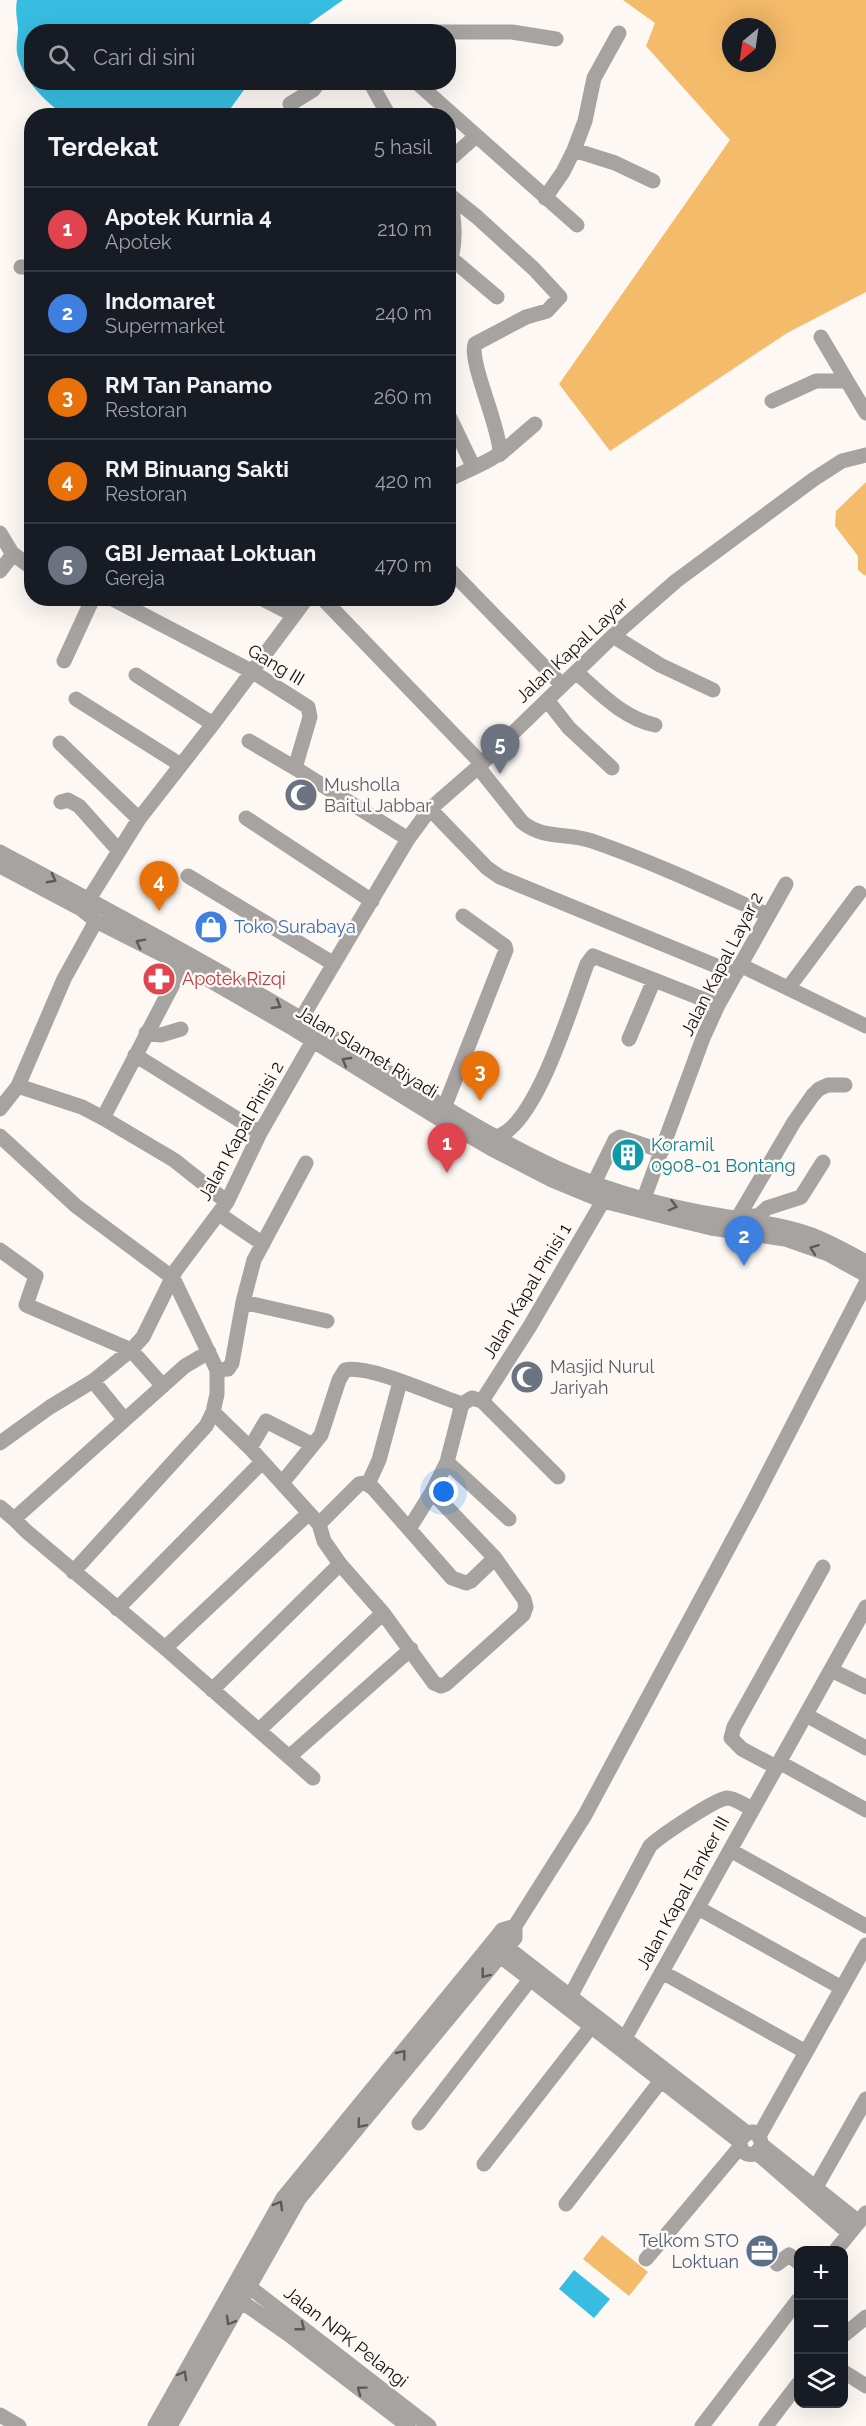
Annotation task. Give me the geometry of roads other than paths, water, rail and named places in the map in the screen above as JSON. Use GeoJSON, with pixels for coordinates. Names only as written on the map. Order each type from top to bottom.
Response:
{"type":"FeatureCollection","features":[{"type":"Feature","properties":{"kind":"street"},"geometry":{"type":"LineString","coordinates":[[456,32],[512,32],[556,39]]}},
{"type":"Feature","properties":{"kind":"street"},"geometry":{"type":"LineString","coordinates":[[545,198],[563,172],[574,150],[585,121],[594,78],[619,33]]}},
{"type":"Feature","properties":{"kind":"street"},"geometry":{"type":"LineString","coordinates":[[290,104],[313,90]]}},
{"type":"Feature","properties":{"kind":"street"},"geometry":{"type":"LineString","coordinates":[[374,90],[385,108]]}},
{"type":"Feature","properties":{"kind":"street"},"geometry":{"type":"LineString","coordinates":[[425,90],[444,108]]}},
{"type":"Feature","properties":{"kind":"street"},"geometry":{"type":"LineString","coordinates":[[456,119],[578,225]]}},
{"type":"Feature","properties":{"kind":"street"},"geometry":{"type":"LineString","coordinates":[[456,154],[476,137]]}},
{"type":"Feature","properties":{"kind":"street"},"geometry":{"type":"LineString","coordinates":[[574,150],[615,164],[653,181]]}},
{"type":"Feature","properties":{"kind":"street"},"geometry":{"type":"LineString","coordinates":[[456,201],[534,269],[560,297],[547,311],[526,317],[475,344],[474,357],[489,403],[500,448],[499,455]]}},
{"type":"Feature","properties":{"kind":"street"},"geometry":{"type":"LineString","coordinates":[[456,268],[497,297]]}},
{"type":"Feature","properties":{"kind":"street"},"geometry":{"type":"LineString","coordinates":[[821,337],[866,413]]}},
{"type":"Feature","properties":{"kind":"street"},"geometry":{"type":"LineString","coordinates":[[772,401],[816,381],[847,381]]}},
{"type":"Feature","properties":{"kind":"street"},"geometry":{"type":"LineString","coordinates":[[456,476],[499,455],[535,424]]}},
{"type":"Feature","properties":{"kind":"street"},"geometry":{"type":"LineString","coordinates":[[456,431],[473,466]]}},
{"type":"Feature","properties":{"kind":"street","name":"Jalan Kapal Layar"},"geometry":{"type":"LineString","coordinates":[[301,1019],[408,839],[430,809],[480,765],[613,636],[676,581],[814,479],[842,461],[866,455]]}},
{"type":"Feature","properties":{"kind":"street"},"geometry":{"type":"LineString","coordinates":[[0,532],[13,554],[24,562]]}},
{"type":"Feature","properties":{"kind":"street"},"geometry":{"type":"LineString","coordinates":[[0,571],[13,554]]}},
{"type":"Feature","properties":{"kind":"street"},"geometry":{"type":"LineString","coordinates":[[456,576],[562,685]]}},
{"type":"Feature","properties":{"kind":"street"},"geometry":{"type":"LineString","coordinates":[[64,661],[89,606]]}},
{"type":"Feature","properties":{"kind":"street","name":"Gang III"},"geometry":{"type":"LineString","coordinates":[[126,606],[253,672],[308,706],[310,711],[295,768]]}},
{"type":"Feature","properties":{"kind":"street"},"geometry":{"type":"LineString","coordinates":[[277,606],[294,615]]}},
{"type":"Feature","properties":{"kind":"street"},"geometry":{"type":"LineString","coordinates":[[89,899],[139,819],[253,672],[301,606]]}},
{"type":"Feature","properties":{"kind":"street"},"geometry":{"type":"LineString","coordinates":[[330,606],[480,765],[522,822],[531,829],[540,833],[589,840],[677,873],[768,915]]}},
{"type":"Feature","properties":{"kind":"street"},"geometry":{"type":"LineString","coordinates":[[613,636],[660,665],[712,690]]}},
{"type":"Feature","properties":{"kind":"street"},"geometry":{"type":"LineString","coordinates":[[576,672],[626,714],[640,722],[655,725]]}},
{"type":"Feature","properties":{"kind":"street"},"geometry":{"type":"LineString","coordinates":[[136,675],[213,724]]}},
{"type":"Feature","properties":{"kind":"street"},"geometry":{"type":"LineString","coordinates":[[76,699],[181,765]]}},
{"type":"Feature","properties":{"kind":"street"},"geometry":{"type":"LineString","coordinates":[[547,700],[569,728],[612,768]]}},
{"type":"Feature","properties":{"kind":"street"},"geometry":{"type":"LineString","coordinates":[[249,741],[408,839]]}},
{"type":"Feature","properties":{"kind":"street"},"geometry":{"type":"LineString","coordinates":[[60,743],[139,819]]}},
{"type":"Feature","properties":{"kind":"street"},"geometry":{"type":"LineString","coordinates":[[61,802],[68,800],[79,806],[119,851]]}},
{"type":"Feature","properties":{"kind":"street"},"geometry":{"type":"LineString","coordinates":[[430,809],[487,868],[500,877],[789,987],[866,1026]]}},
{"type":"Feature","properties":{"kind":"street"},"geometry":{"type":"LineString","coordinates":[[246,818],[372,901]]}},
{"type":"Feature","properties":{"kind":"street","name":"Jalan Slamet Riyadi"},"geometry":{"type":"LineString","coordinates":[[0,852],[187,952],[301,1019],[316,1035],[483,1144],[555,1174],[688,1210],[738,1217],[808,1233],[866,1262]]}},
{"type":"Feature","properties":{"kind":"street","name":"Jalan Slamet Riyadi"},"geometry":{"type":"LineString","coordinates":[[0,866],[81,909],[96,921],[316,1035],[603,1201],[711,1228],[784,1239],[828,1254],[866,1275]]}},
{"type":"Feature","properties":{"kind":"street"},"geometry":{"type":"LineString","coordinates":[[189,876],[334,964]]}},
{"type":"Feature","properties":{"kind":"street","name":"Jalan Kapal Layar 2"},"geometry":{"type":"LineString","coordinates":[[644,1198],[703,1038],[718,1005],[786,884]]}},
{"type":"Feature","properties":{"kind":"street"},"geometry":{"type":"LineString","coordinates":[[789,987],[859,893]]}},
{"type":"Feature","properties":{"kind":"street"},"geometry":{"type":"LineString","coordinates":[[444,1108],[506,950],[505,946],[463,916]]}},
{"type":"Feature","properties":{"kind":"street"},"geometry":{"type":"LineString","coordinates":[[0,1109],[18,1086],[64,979],[96,921]]}},
{"type":"Feature","properties":{"kind":"street"},"geometry":{"type":"LineString","coordinates":[[494,1137],[514,1126],[522,1118],[549,1068],[566,1017],[593,956],[718,1005]]}},
{"type":"Feature","properties":{"kind":"street"},"geometry":{"type":"LineString","coordinates":[[103,1119],[183,965]]}},
{"type":"Feature","properties":{"kind":"street"},"geometry":{"type":"LineString","coordinates":[[629,1039],[654,980]]}},
{"type":"Feature","properties":{"kind":"street"},"geometry":{"type":"LineString","coordinates":[[146,1033],[161,1035],[181,1029]]}},
{"type":"Feature","properties":{"kind":"street","name":"Jalan Kapal Pinisi 2"},"geometry":{"type":"LineString","coordinates":[[0,1443],[50,1407],[93,1381],[131,1350],[143,1337],[183,1260],[223,1208],[260,1133],[316,1035]]}},
{"type":"Feature","properties":{"kind":"street"},"geometry":{"type":"LineString","coordinates":[[135,1055],[260,1133]]}},
{"type":"Feature","properties":{"kind":"street"},"geometry":{"type":"LineString","coordinates":[[738,1217],[794,1122],[813,1095],[828,1085],[845,1085]]}},
{"type":"Feature","properties":{"kind":"street"},"geometry":{"type":"LineString","coordinates":[[18,1086],[82,1107],[174,1160],[263,1244]]}},
{"type":"Feature","properties":{"kind":"street"},"geometry":{"type":"LineString","coordinates":[[0,1136],[76,1206],[173,1278],[217,1370],[217,1394],[213,1412],[195,1440],[74,1572]]}},
{"type":"Feature","properties":{"kind":"street"},"geometry":{"type":"LineString","coordinates":[[594,1183],[615,1140],[620,1137],[662,1151]]}},
{"type":"Feature","properties":{"kind":"street"},"geometry":{"type":"LineString","coordinates":[[738,1217],[758,1216],[767,1208],[801,1197],[824,1162]]}},
{"type":"Feature","properties":{"kind":"street"},"geometry":{"type":"LineString","coordinates":[[217,1370],[228,1369],[232,1364],[251,1269],[306,1163]]}},
{"type":"Feature","properties":{"kind":"street","name":"Jalan Kapal Pinisi 1"},"geometry":{"type":"LineString","coordinates":[[482,1401],[530,1326],[603,1201]]}},
{"type":"Feature","properties":{"kind":"street"},"geometry":{"type":"LineString","coordinates":[[0,1250],[36,1276],[26,1302],[29,1307],[131,1350],[163,1386]]}},
{"type":"Feature","properties":{"kind":"street"},"geometry":{"type":"LineString","coordinates":[[435,2024],[515,1938],[515,1926],[585,1815],[753,1502],[866,1283]]}},
{"type":"Feature","properties":{"kind":"street"},"geometry":{"type":"LineString","coordinates":[[243,1302],[327,1321]]}},
{"type":"Feature","properties":{"kind":"street"},"geometry":{"type":"LineString","coordinates":[[14,1519],[185,1366],[209,1352]]}},
{"type":"Feature","properties":{"kind":"street"},"geometry":{"type":"LineString","coordinates":[[282,1483],[326,1426],[339,1380],[345,1370],[370,1372],[462,1404]]}},
{"type":"Feature","properties":{"kind":"street"},"geometry":{"type":"LineString","coordinates":[[93,1381],[124,1419]]}},
{"type":"Feature","properties":{"kind":"street"},"geometry":{"type":"LineString","coordinates":[[368,1484],[379,1460],[400,1382]]}},
{"type":"Feature","properties":{"kind":"street"},"geometry":{"type":"LineString","coordinates":[[409,1529],[447,1462],[462,1404],[472,1398],[482,1401],[558,1478]]}},
{"type":"Feature","properties":{"kind":"street"},"geometry":{"type":"LineString","coordinates":[[213,1412],[314,1519],[324,1541],[340,1564],[383,1612],[434,1683],[441,1686],[523,1615],[526,1611],[526,1603],[495,1558],[432,1492]]}},
{"type":"Feature","properties":{"kind":"street"},"geometry":{"type":"LineString","coordinates":[[250,1449],[266,1421],[313,1445]]}},
{"type":"Feature","properties":{"kind":"street"},"geometry":{"type":"LineString","coordinates":[[447,1462],[508,1519]]}},
{"type":"Feature","properties":{"kind":"street"},"geometry":{"type":"LineString","coordinates":[[117,1609],[261,1463]]}},
{"type":"Feature","properties":{"kind":"street"},"geometry":{"type":"LineString","coordinates":[[165,1648],[314,1519],[359,1484],[368,1484],[448,1575],[461,1581],[471,1581],[495,1558]]}},
{"type":"Feature","properties":{"kind":"street"},"geometry":{"type":"LineString","coordinates":[[0,1507],[313,1778]]}},
{"type":"Feature","properties":{"kind":"street"},"geometry":{"type":"LineString","coordinates":[[212,1690],[340,1564]]}},
{"type":"Feature","properties":{"kind":"street"},"geometry":{"type":"LineString","coordinates":[[823,1568],[734,1727],[731,1738],[742,1749],[866,1810]]}},
{"type":"Feature","properties":{"kind":"street","name":"Jalan Kapal Tanker III"},"geometry":{"type":"LineString","coordinates":[[624,2038],[866,1607]]}},
{"type":"Feature","properties":{"kind":"street"},"geometry":{"type":"LineString","coordinates":[[259,1730],[383,1612]]}},
{"type":"Feature","properties":{"kind":"street"},"geometry":{"type":"LineString","coordinates":[[290,1756],[411,1648]]}},
{"type":"Feature","properties":{"kind":"street"},"geometry":{"type":"LineString","coordinates":[[831,1670],[866,1688]]}},
{"type":"Feature","properties":{"kind":"street"},"geometry":{"type":"LineString","coordinates":[[806,1715],[866,1748]]}},
{"type":"Feature","properties":{"kind":"street"},"geometry":{"type":"LineString","coordinates":[[570,1996],[650,1846],[662,1834],[721,1800],[734,1800],[753,1809]]}},
{"type":"Feature","properties":{"kind":"street"},"geometry":{"type":"LineString","coordinates":[[730,1850],[866,1926]]}},
{"type":"Feature","properties":{"kind":"street"},"geometry":{"type":"LineString","coordinates":[[698,1908],[842,1989]]}},
{"type":"Feature","properties":{"kind":"street"},"geometry":{"type":"LineString","coordinates":[[170,2426],[236,2297],[299,2199],[435,2024],[502,1930],[515,1926]]}},
{"type":"Feature","properties":{"kind":"street"},"geometry":{"type":"LineString","coordinates":[[646,2259],[751,2142],[806,2052],[866,1945]]}},
{"type":"Feature","properties":{"kind":"street"},"geometry":{"type":"LineString","coordinates":[[503,1951],[858,2223]]}},
{"type":"Feature","properties":{"kind":"street"},"geometry":{"type":"LineString","coordinates":[[662,1972],[806,2052]]}},
{"type":"Feature","properties":{"kind":"street"},"geometry":{"type":"LineString","coordinates":[[533,1975],[570,1996],[595,2022],[624,2038],[664,2076]]}},
{"type":"Feature","properties":{"kind":"street"},"geometry":{"type":"LineString","coordinates":[[419,2123],[533,1975]]}},
{"type":"Feature","properties":{"kind":"street"},"geometry":{"type":"LineString","coordinates":[[484,2164],[595,2022]]}},
{"type":"Feature","properties":{"kind":"street"},"geometry":{"type":"LineString","coordinates":[[566,2204],[664,2076]]}},
{"type":"Feature","properties":{"kind":"street"},"geometry":{"type":"LineString","coordinates":[[816,2187],[866,2099]]}},
{"type":"Feature","properties":{"kind":"street"},"geometry":{"type":"LineString","coordinates":[[751,2142],[816,2187],[858,2223]]}},
{"type":"Feature","properties":{"kind":"street"},"geometry":{"type":"LineString","coordinates":[[839,2246],[858,2223]]}},
{"type":"Feature","properties":{"kind":"street"},"geometry":{"type":"LineString","coordinates":[[777,2264],[789,2255],[794,2259]]}},
{"type":"Feature","properties":{"kind":"street","name":"Jalan NPK Pelangi"},"geometry":{"type":"LineString","coordinates":[[244,2283],[429,2426]]}},
{"type":"Feature","properties":{"kind":"street"},"geometry":{"type":"LineString","coordinates":[[154,2426],[236,2297]]}},
{"type":"Feature","properties":{"kind":"street","name":"Jalan NPK Pelangi"},"geometry":{"type":"LineString","coordinates":[[236,2297],[408,2426]]}},
{"type":"Feature","properties":{"kind":"street"},"geometry":{"type":"LineString","coordinates":[[702,2426],[794,2305]]}},
{"type":"Feature","properties":{"kind":"street"},"geometry":{"type":"LineString","coordinates":[[848,2331],[866,2317]]}},
{"type":"Feature","properties":{"kind":"street"},"geometry":{"type":"LineString","coordinates":[[848,2375],[866,2386]]}},
{"type":"Feature","properties":{"kind":"street"},"geometry":{"type":"LineString","coordinates":[[771,2425],[794,2391]]}},
{"type":"Feature","properties":{"kind":"street"},"geometry":{"type":"LineString","coordinates":[[0,2415],[20,2426]]}},
{"type":"Feature","properties":{"kind":"water"},"geometry":{"type":"Polygon","coordinates":[[[17,0],[343,0],[309,24],[24,24],[24,72],[17,50],[17,0]]]}},
{"type":"Feature","properties":{"kind":"water"},"geometry":{"type":"Polygon","coordinates":[[[36,90],[244,90],[231,108],[55,108],[36,90]]]}},
{"type":"Feature","properties":{"kind":"water"},"geometry":{"type":"Polygon","coordinates":[[[574,2270],[610,2299],[594,2318],[559,2289],[574,2270]]]}},
{"type":"Feature","properties":{"kind":"place","name":"GBI Jemaat Loktuan"},"geometry":{"type":"Point","coordinates":[500,774]}},
{"type":"Feature","properties":{"kind":"place","name":"Musholla Baitul Jabbar"},"geometry":{"type":"Point","coordinates":[301,795]}},
{"type":"Feature","properties":{"kind":"place","name":"RM Binuang Sakti"},"geometry":{"type":"Point","coordinates":[159,911]}},
{"type":"Feature","properties":{"kind":"place","name":"Toko Surabaya"},"geometry":{"type":"Point","coordinates":[211,927]}},
{"type":"Feature","properties":{"kind":"place","name":"Apotek Rizqi"},"geometry":{"type":"Point","coordinates":[159,979]}},
{"type":"Feature","properties":{"kind":"place","name":"RM Tan Panamo"},"geometry":{"type":"Point","coordinates":[480,1101]}},
{"type":"Feature","properties":{"kind":"place","name":"Koramil 0908-01 Bontang"},"geometry":{"type":"Point","coordinates":[628,1155]}},
{"type":"Feature","properties":{"kind":"place","name":"Apotek Kurnia 4"},"geometry":{"type":"Point","coordinates":[447,1173]}},
{"type":"Feature","properties":{"kind":"place","name":"Indomaret"},"geometry":{"type":"Point","coordinates":[744,1266]}},
{"type":"Feature","properties":{"kind":"place","name":"Masjid Nurul Jariyah"},"geometry":{"type":"Point","coordinates":[527,1377]}},
{"type":"Feature","properties":{"kind":"place","name":"Telkom STO Loktuan"},"geometry":{"type":"Point","coordinates":[762,2251]}}]}
